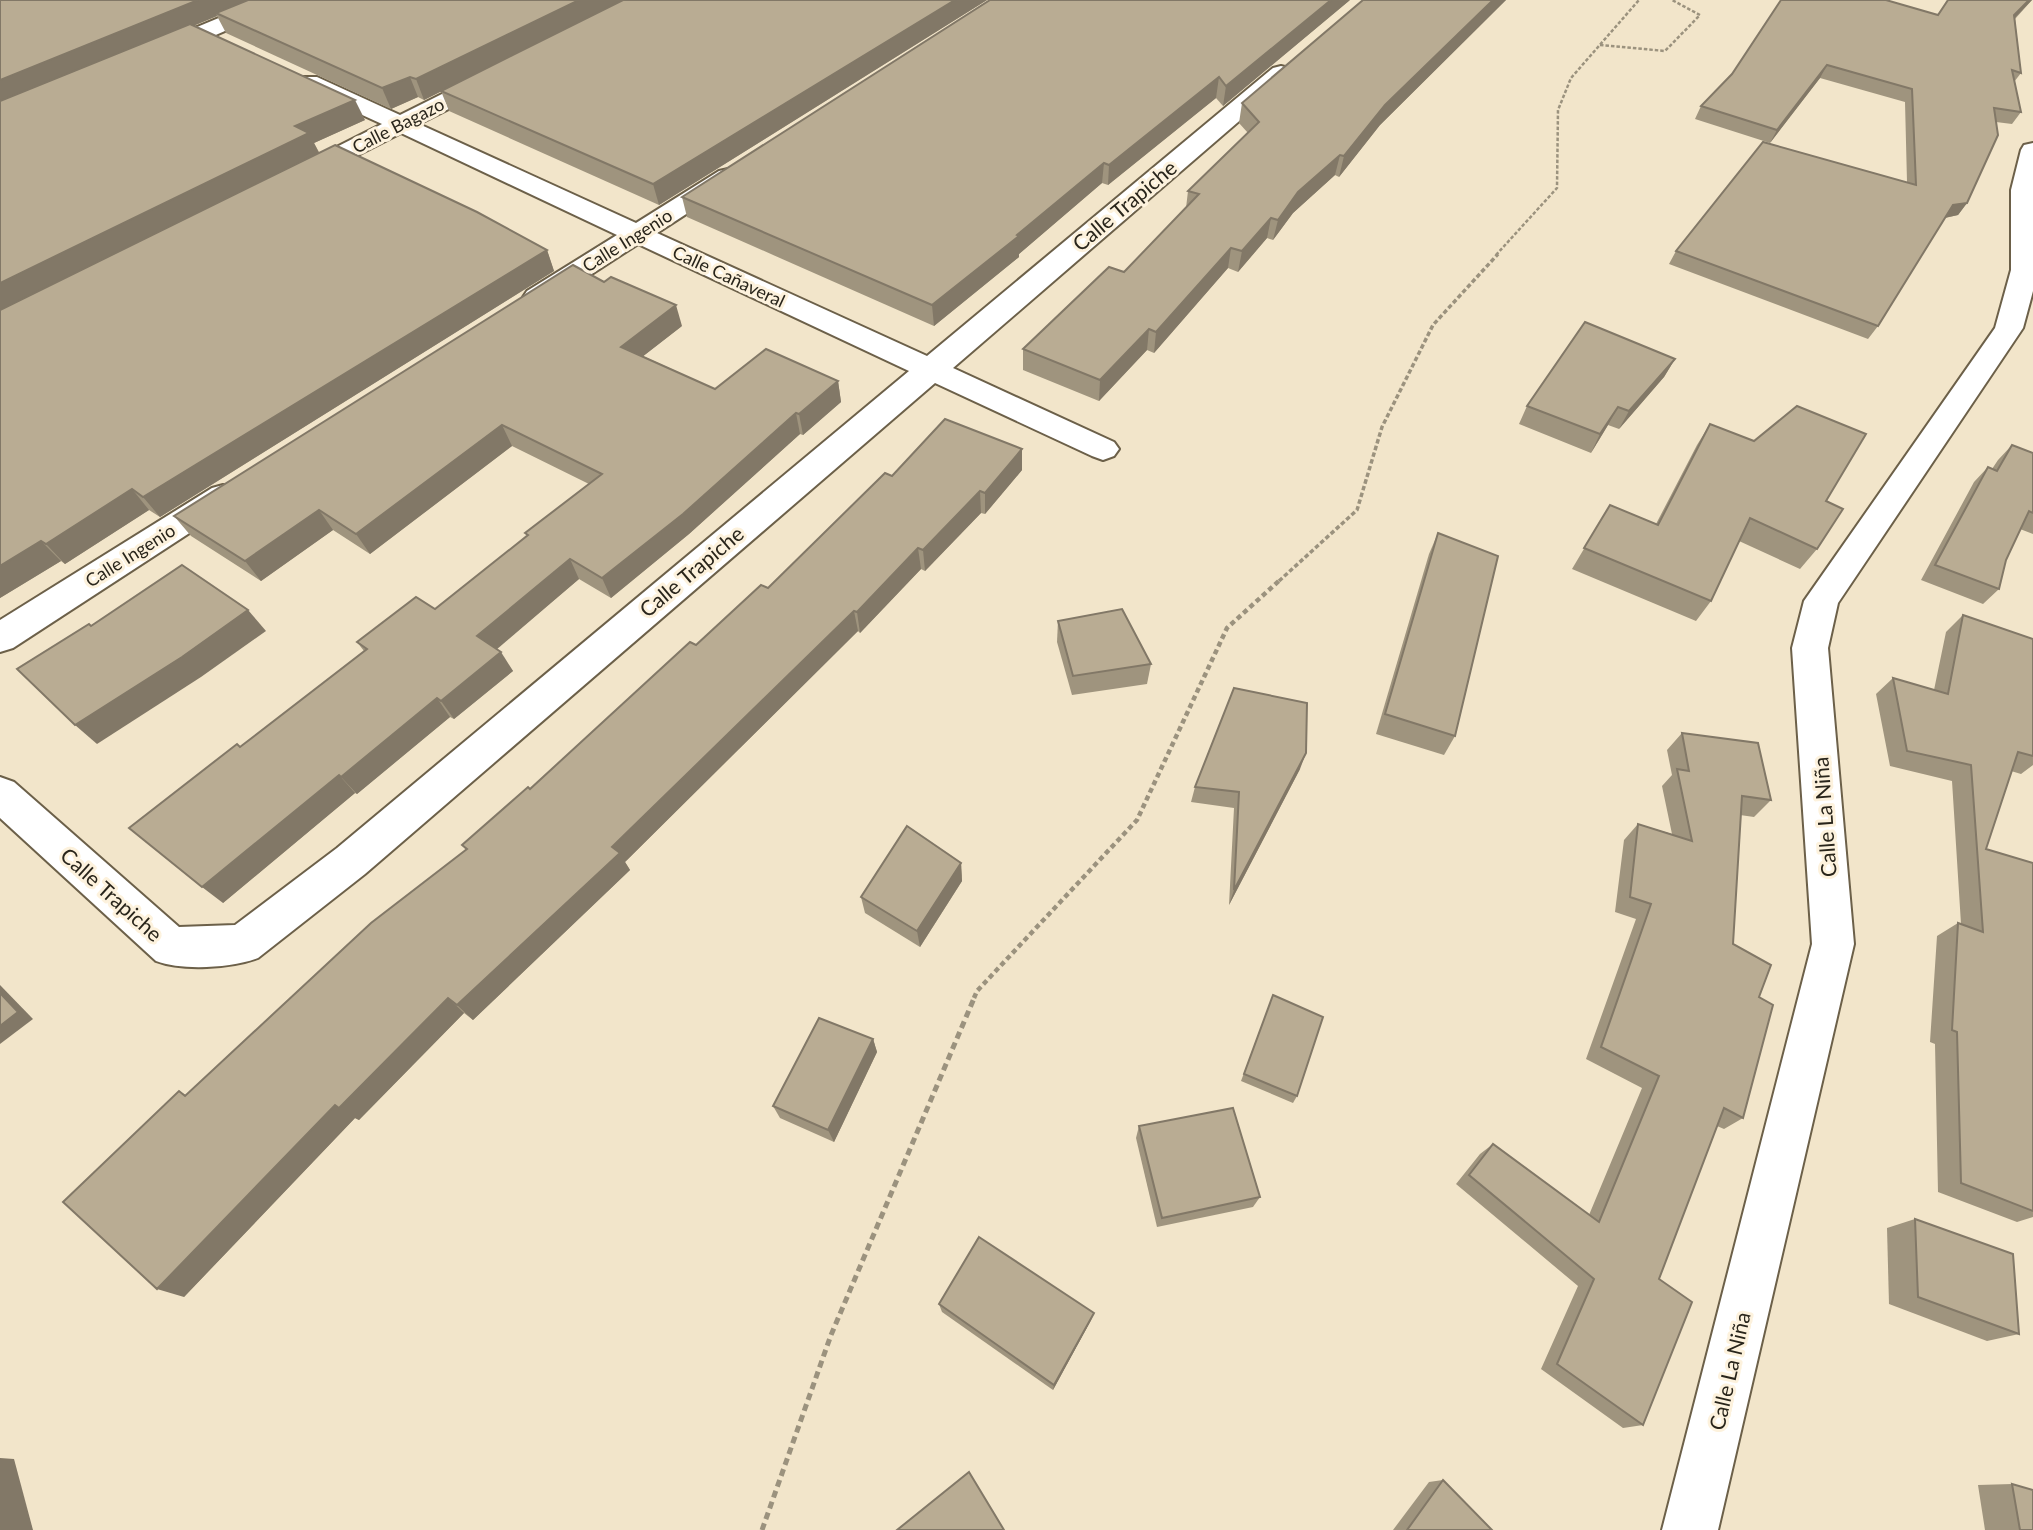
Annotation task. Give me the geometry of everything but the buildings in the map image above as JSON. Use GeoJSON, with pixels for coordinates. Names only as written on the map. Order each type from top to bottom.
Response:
{"type":"FeatureCollection","features":[{"type":"Feature","properties":{"kind":"street"},"geometry":{"type":"LineString","coordinates":[[139,60],[280,0]]}},
{"type":"Feature","properties":{"kind":"street"},"geometry":{"type":"LineString","coordinates":[[202,33],[227,44]]}},
{"type":"Feature","properties":{"kind":"street","name":"Calle Trapiche"},"geometry":{"type":"LineString","coordinates":[[0,794],[171,947],[243,944],[351,861],[1303,54]]}},
{"type":"Feature","properties":{"kind":"street","name":"Calle Bagazo"},"geometry":{"type":"LineString","coordinates":[[279,185],[511,68]]}},
{"type":"Feature","properties":{"kind":"street","name":"Calle Cañaveral"},"geometry":{"type":"LineString","coordinates":[[289,73],[1103,449]]}},
{"type":"Feature","properties":{"kind":"street","name":"Calle La Niña"},"geometry":{"type":"LineString","coordinates":[[1690,1530],[1833,944],[1810,648],[1818,613],[1821,601],[2008,328],[2025,270],[2024,190],[2033,150]]}},
{"type":"Feature","properties":{"kind":"street","name":"Calle Ingenio"},"geometry":{"type":"LineString","coordinates":[[519,308],[752,160]]}},
{"type":"Feature","properties":{"kind":"street","name":"Calle Ingenio"},"geometry":{"type":"LineString","coordinates":[[0,638],[248,481]]}},
{"type":"Feature","properties":{"kind":"path"},"geometry":{"type":"LineString","coordinates":[[762,1530],[831,1335],[977,991],[1137,820],[1227,628],[1357,510],[1382,427],[1433,325],[1557,188],[1558,110],[1571,78],[1639,0]]}},
{"type":"Feature","properties":{"kind":"path"},"geometry":{"type":"LineString","coordinates":[[1600,45],[1665,51],[1700,15],[1672,0]]}}]}
